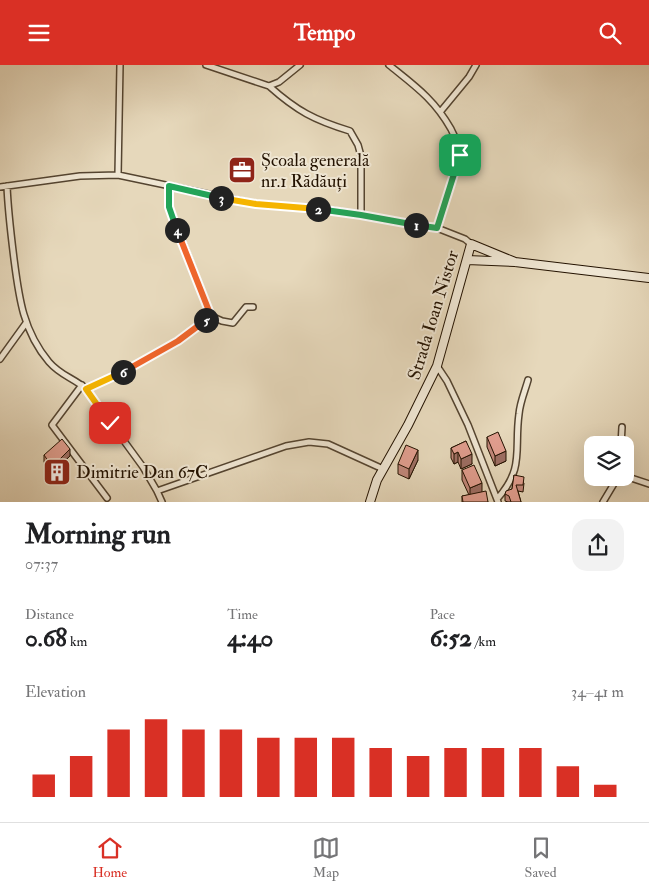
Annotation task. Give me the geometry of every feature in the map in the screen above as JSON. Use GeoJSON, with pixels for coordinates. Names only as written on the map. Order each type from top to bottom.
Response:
{"type":"FeatureCollection","features":[{"type":"Feature","properties":{"kind":"street"},"geometry":{"type":"LineString","coordinates":[[118,175],[120,65]]}},
{"type":"Feature","properties":{"kind":"street"},"geometry":{"type":"LineString","coordinates":[[206,65],[269,86],[300,111],[350,131],[358,145],[361,157],[361,215]]}},
{"type":"Feature","properties":{"kind":"street"},"geometry":{"type":"LineString","coordinates":[[269,86],[279,82],[300,65]]}},
{"type":"Feature","properties":{"kind":"street"},"geometry":{"type":"LineString","coordinates":[[388,65],[428,97],[441,111],[460,147],[460,155],[437,228]]}},
{"type":"Feature","properties":{"kind":"street"},"geometry":{"type":"LineString","coordinates":[[441,111],[469,77],[476,65]]}},
{"type":"Feature","properties":{"kind":"street"},"geometry":{"type":"LineString","coordinates":[[0,187],[80,175],[118,175],[256,204],[330,210],[437,228],[514,262]]}},
{"type":"Feature","properties":{"kind":"street"},"geometry":{"type":"LineString","coordinates":[[7,186],[9,221],[19,301],[32,338],[50,363],[64,376],[84,387],[143,467],[158,491],[162,502]]}},
{"type":"Feature","properties":{"kind":"street"},"geometry":{"type":"LineString","coordinates":[[169,186],[169,207],[211,316],[222,321],[234,323],[246,307],[253,307]]}},
{"type":"Feature","properties":{"kind":"street","name":"Strada Ioan Nistor"},"geometry":{"type":"LineString","coordinates":[[370,502],[377,480],[426,391],[437,366],[471,244]]}},
{"type":"Feature","properties":{"kind":"street"},"geometry":{"type":"LineString","coordinates":[[467,261],[514,262],[649,279]]}},
{"type":"Feature","properties":{"kind":"street"},"geometry":{"type":"LineString","coordinates":[[107,499],[52,425],[84,387],[128,369],[178,341],[211,316]]}},
{"type":"Feature","properties":{"kind":"street"},"geometry":{"type":"LineString","coordinates":[[0,359],[26,323]]}},
{"type":"Feature","properties":{"kind":"street"},"geometry":{"type":"LineString","coordinates":[[437,366],[447,381],[468,425],[498,501]]}},
{"type":"Feature","properties":{"kind":"street"},"geometry":{"type":"LineString","coordinates":[[498,501],[511,481],[517,461],[518,415],[528,380]]}},
{"type":"Feature","properties":{"kind":"street"},"geometry":{"type":"LineString","coordinates":[[622,427],[622,436]]}},
{"type":"Feature","properties":{"kind":"street"},"geometry":{"type":"LineString","coordinates":[[158,491],[286,446],[309,443],[328,444],[383,469]]}},
{"type":"Feature","properties":{"kind":"street"},"geometry":{"type":"LineString","coordinates":[[634,479],[649,484]]}},
{"type":"Feature","properties":{"kind":"street"},"geometry":{"type":"LineString","coordinates":[[603,502],[613,486]]}},
{"type":"Feature","properties":{"kind":"building"},"geometry":{"type":"Polygon","coordinates":[[[498,432],[506,451],[495,456],[487,437],[498,432]]]}},
{"type":"Feature","properties":{"kind":"building"},"geometry":{"type":"Polygon","coordinates":[[[62,439],[70,449],[58,461],[66,474],[60,478],[44,455],[62,439]]]}},
{"type":"Feature","properties":{"kind":"building"},"geometry":{"type":"Polygon","coordinates":[[[466,441],[472,454],[461,459],[458,452],[454,454],[451,448],[466,441]]]}},
{"type":"Feature","properties":{"kind":"building"},"geometry":{"type":"Polygon","coordinates":[[[406,445],[418,450],[409,469],[398,464],[406,445]]]}},
{"type":"Feature","properties":{"kind":"building"},"geometry":{"type":"Polygon","coordinates":[[[474,465],[482,483],[470,488],[462,470],[474,465]]]}},
{"type":"Feature","properties":{"kind":"building"},"geometry":{"type":"Polygon","coordinates":[[[514,475],[524,477],[523,485],[516,485],[521,502],[511,502],[509,496],[505,494],[506,491],[512,489],[514,475]]]}},
{"type":"Feature","properties":{"kind":"building"},"geometry":{"type":"Polygon","coordinates":[[[486,491],[488,502],[463,502],[462,496],[486,491]]]}},
{"type":"Feature","properties":{"kind":"place","name":"Școala generală nr.1 Rădăuți"},"geometry":{"type":"Point","coordinates":[242,170]}},
{"type":"Feature","properties":{"kind":"place","name":"Dimitrie Dan 67C"},"geometry":{"type":"Point","coordinates":[57,472]}},
{"type":"Feature","properties":{"kind":"route"},"geometry":{"type":"LineString","coordinates":[[110,423],[86,389],[128,369],[178,341],[211,316],[172,217],[168,197],[169,186],[256,204],[330,210],[437,228],[460,155]]}}]}
